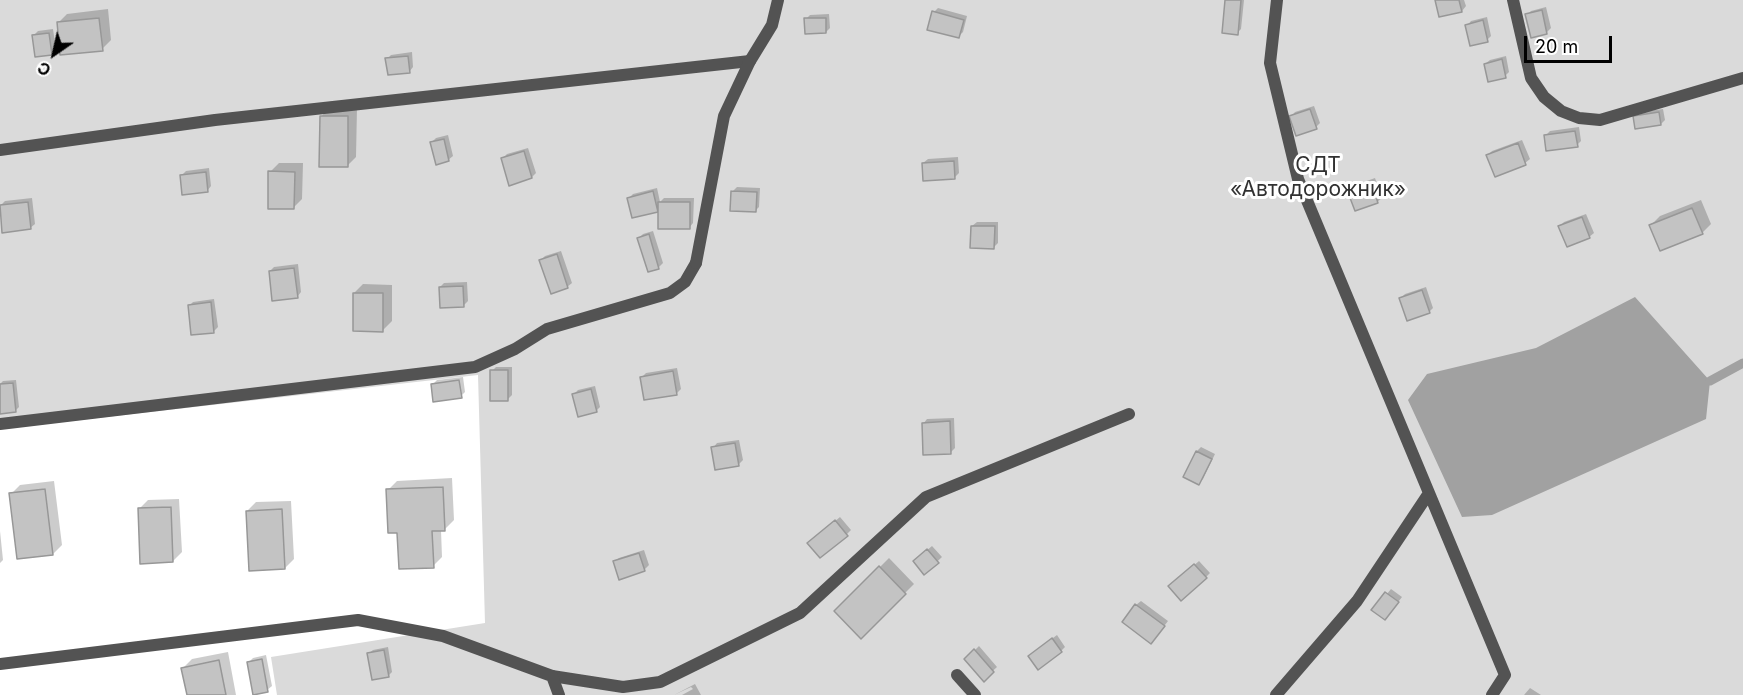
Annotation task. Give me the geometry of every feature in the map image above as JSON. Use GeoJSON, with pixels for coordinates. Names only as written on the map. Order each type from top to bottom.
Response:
{"type":"FeatureCollection","features":[{"type":"Feature","properties":{"kind":"street"},"geometry":{"type":"LineString","coordinates":[[0,424],[475,367],[515,350],[547,329],[670,293],[685,282],[696,263],[724,116],[750,61],[772,26],[778,0]]}},
{"type":"Feature","properties":{"kind":"street"},"geometry":{"type":"LineString","coordinates":[[1277,0],[1270,63],[1298,179],[1505,675],[1492,695]]}},
{"type":"Feature","properties":{"kind":"street"},"geometry":{"type":"LineString","coordinates":[[1513,0],[1531,78],[1544,97],[1561,111],[1579,118],[1600,120],[1743,78]]}},
{"type":"Feature","properties":{"kind":"street"},"geometry":{"type":"LineString","coordinates":[[0,150],[215,120],[750,61]]}},
{"type":"Feature","properties":{"kind":"street"},"geometry":{"type":"LineString","coordinates":[[0,664],[358,620],[443,636],[552,676],[623,687],[660,682],[800,613],[926,497],[1129,414]]}},
{"type":"Feature","properties":{"kind":"street"},"geometry":{"type":"LineString","coordinates":[[1276,695],[1357,601],[1429,493]]}},
{"type":"Feature","properties":{"kind":"street"},"geometry":{"type":"LineString","coordinates":[[957,675],[975,695]]}},
{"type":"Feature","properties":{"kind":"street"},"geometry":{"type":"LineString","coordinates":[[552,676],[559,695]]}},
{"type":"Feature","properties":{"kind":"green space","name":"СДТ «Автодорожник»"},"geometry":{"type":"Polygon","coordinates":[[[0,0],[1743,0],[1743,695],[277,695],[271,657],[485,623],[478,375],[0,429],[0,0]]]}},
{"type":"Feature","properties":{"kind":"shaded area"},"geometry":{"type":"Polygon","coordinates":[[[1635,297],[1710,381],[1706,419],[1492,515],[1462,517],[1408,400],[1427,374],[1536,348],[1635,297]]]}},
{"type":"Feature","properties":{"kind":"building"},"geometry":{"type":"Polygon","coordinates":[[[1225,0],[1241,0],[1238,35],[1222,33],[1225,0]]]}},
{"type":"Feature","properties":{"kind":"building"},"geometry":{"type":"Polygon","coordinates":[[[1435,0],[1459,0],[1462,12],[1439,17],[1435,0]]]}},
{"type":"Feature","properties":{"kind":"building"},"geometry":{"type":"Polygon","coordinates":[[[1542,10],[1547,34],[1531,38],[1525,14],[1542,10]]]}},
{"type":"Feature","properties":{"kind":"building"},"geometry":{"type":"Polygon","coordinates":[[[932,11],[964,20],[959,38],[927,30],[932,11]]]}},
{"type":"Feature","properties":{"kind":"building"},"geometry":{"type":"Polygon","coordinates":[[[99,18],[103,51],[60,55],[57,22],[99,18]]]}},
{"type":"Feature","properties":{"kind":"building"},"geometry":{"type":"Polygon","coordinates":[[[804,18],[826,18],[826,33],[805,34],[804,18]]]}},
{"type":"Feature","properties":{"kind":"building"},"geometry":{"type":"Polygon","coordinates":[[[1483,20],[1488,42],[1470,46],[1465,25],[1483,20]]]}},
{"type":"Feature","properties":{"kind":"building"},"geometry":{"type":"Polygon","coordinates":[[[49,33],[52,55],[35,57],[32,35],[49,33]]]}},
{"type":"Feature","properties":{"kind":"building"},"geometry":{"type":"Polygon","coordinates":[[[408,56],[410,73],[388,75],[385,58],[408,56]]]}},
{"type":"Feature","properties":{"kind":"building"},"geometry":{"type":"Polygon","coordinates":[[[1502,59],[1506,78],[1488,82],[1484,64],[1502,59]]]}},
{"type":"Feature","properties":{"kind":"building"},"geometry":{"type":"Polygon","coordinates":[[[1310,109],[1317,129],[1296,136],[1289,116],[1310,109]]]}},
{"type":"Feature","properties":{"kind":"building"},"geometry":{"type":"Polygon","coordinates":[[[1659,112],[1661,125],[1635,129],[1633,116],[1659,112]]]}},
{"type":"Feature","properties":{"kind":"building"},"geometry":{"type":"Polygon","coordinates":[[[320,116],[348,116],[348,167],[319,167],[320,116]]]}},
{"type":"Feature","properties":{"kind":"building"},"geometry":{"type":"Polygon","coordinates":[[[1575,131],[1578,147],[1546,151],[1544,135],[1575,131]]]}},
{"type":"Feature","properties":{"kind":"building"},"geometry":{"type":"Polygon","coordinates":[[[444,139],[449,161],[436,165],[430,142],[444,139]]]}},
{"type":"Feature","properties":{"kind":"building"},"geometry":{"type":"Polygon","coordinates":[[[1518,143],[1526,165],[1495,177],[1486,155],[1518,143]]]}},
{"type":"Feature","properties":{"kind":"building"},"geometry":{"type":"Polygon","coordinates":[[[524,151],[532,178],[509,186],[501,158],[524,151]]]}},
{"type":"Feature","properties":{"kind":"building"},"geometry":{"type":"Polygon","coordinates":[[[954,161],[955,179],[923,181],[922,163],[954,161]]]}},
{"type":"Feature","properties":{"kind":"building"},"geometry":{"type":"Polygon","coordinates":[[[268,171],[295,172],[294,209],[268,209],[268,171]]]}},
{"type":"Feature","properties":{"kind":"building"},"geometry":{"type":"Polygon","coordinates":[[[206,172],[208,192],[182,195],[180,175],[206,172]]]}},
{"type":"Feature","properties":{"kind":"building"},"geometry":{"type":"Polygon","coordinates":[[[1371,182],[1378,203],[1355,211],[1347,190],[1371,182]]]}},
{"type":"Feature","properties":{"kind":"building"},"geometry":{"type":"Polygon","coordinates":[[[653,191],[658,212],[632,218],[627,198],[653,191]]]}},
{"type":"Feature","properties":{"kind":"building"},"geometry":{"type":"Polygon","coordinates":[[[731,191],[757,192],[756,212],[730,211],[731,191]]]}},
{"type":"Feature","properties":{"kind":"building"},"geometry":{"type":"Polygon","coordinates":[[[28,202],[31,229],[2,233],[0,205],[28,202]]]}},
{"type":"Feature","properties":{"kind":"building"},"geometry":{"type":"Polygon","coordinates":[[[658,202],[690,202],[690,229],[658,229],[658,202]]]}},
{"type":"Feature","properties":{"kind":"building"},"geometry":{"type":"Polygon","coordinates":[[[1692,208],[1703,234],[1660,251],[1649,225],[1692,208]]]}},
{"type":"Feature","properties":{"kind":"building"},"geometry":{"type":"Polygon","coordinates":[[[1582,217],[1590,238],[1567,247],[1558,226],[1582,217]]]}},
{"type":"Feature","properties":{"kind":"building"},"geometry":{"type":"Polygon","coordinates":[[[971,226],[995,226],[994,249],[970,248],[971,226]]]}},
{"type":"Feature","properties":{"kind":"building"},"geometry":{"type":"Polygon","coordinates":[[[649,234],[659,269],[648,272],[637,238],[649,234]]]}},
{"type":"Feature","properties":{"kind":"building"},"geometry":{"type":"Polygon","coordinates":[[[557,254],[568,288],[551,294],[539,260],[557,254]]]}},
{"type":"Feature","properties":{"kind":"building"},"geometry":{"type":"Polygon","coordinates":[[[294,268],[298,298],[272,301],[269,271],[294,268]]]}},
{"type":"Feature","properties":{"kind":"building"},"geometry":{"type":"Polygon","coordinates":[[[463,286],[464,307],[440,308],[439,287],[463,286]]]}},
{"type":"Feature","properties":{"kind":"building"},"geometry":{"type":"Polygon","coordinates":[[[1422,290],[1430,313],[1407,321],[1399,298],[1422,290]]]}},
{"type":"Feature","properties":{"kind":"building"},"geometry":{"type":"Polygon","coordinates":[[[353,293],[383,293],[383,332],[353,331],[353,293]]]}},
{"type":"Feature","properties":{"kind":"building"},"geometry":{"type":"Polygon","coordinates":[[[211,302],[214,333],[191,335],[188,305],[211,302]]]}},
{"type":"Feature","properties":{"kind":"building"},"geometry":{"type":"Polygon","coordinates":[[[490,370],[508,370],[508,401],[490,401],[490,370]]]}},
{"type":"Feature","properties":{"kind":"building"},"geometry":{"type":"Polygon","coordinates":[[[673,371],[677,395],[644,400],[640,377],[673,371]]]}},
{"type":"Feature","properties":{"kind":"building"},"geometry":{"type":"Polygon","coordinates":[[[459,380],[462,398],[433,402],[431,384],[459,380]]]}},
{"type":"Feature","properties":{"kind":"building"},"geometry":{"type":"Polygon","coordinates":[[[13,383],[16,412],[0,414],[0,384],[13,383]]]}},
{"type":"Feature","properties":{"kind":"building"},"geometry":{"type":"Polygon","coordinates":[[[591,389],[597,412],[578,417],[572,394],[591,389]]]}},
{"type":"Feature","properties":{"kind":"building"},"geometry":{"type":"Polygon","coordinates":[[[950,421],[951,454],[923,455],[922,423],[950,421]]]}},
{"type":"Feature","properties":{"kind":"building"},"geometry":{"type":"Polygon","coordinates":[[[735,443],[739,466],[715,470],[711,447],[735,443]]]}},
{"type":"Feature","properties":{"kind":"building"},"geometry":{"type":"Polygon","coordinates":[[[1196,451],[1212,459],[1199,485],[1183,477],[1196,451]]]}},
{"type":"Feature","properties":{"kind":"building"},"geometry":{"type":"Polygon","coordinates":[[[443,487],[445,531],[432,531],[434,568],[399,569],[397,533],[388,533],[386,489],[443,487]]]}},
{"type":"Feature","properties":{"kind":"building"},"geometry":{"type":"Polygon","coordinates":[[[45,489],[53,555],[17,559],[9,493],[45,489]]]}},
{"type":"Feature","properties":{"kind":"building"},"geometry":{"type":"Polygon","coordinates":[[[171,507],[173,562],[140,564],[138,508],[171,507]]]}},
{"type":"Feature","properties":{"kind":"building"},"geometry":{"type":"Polygon","coordinates":[[[282,509],[285,569],[249,571],[246,511],[282,509]]]}},
{"type":"Feature","properties":{"kind":"building"},"geometry":{"type":"Polygon","coordinates":[[[835,520],[848,536],[820,558],[807,543],[835,520]]]}},
{"type":"Feature","properties":{"kind":"building"},"geometry":{"type":"Polygon","coordinates":[[[927,549],[939,563],[924,575],[913,561],[927,549]]]}},
{"type":"Feature","properties":{"kind":"building"},"geometry":{"type":"Polygon","coordinates":[[[639,553],[645,571],[619,580],[613,561],[639,553]]]}},
{"type":"Feature","properties":{"kind":"building"},"geometry":{"type":"Polygon","coordinates":[[[1194,564],[1207,578],[1181,601],[1168,586],[1194,564]]]}},
{"type":"Feature","properties":{"kind":"building"},"geometry":{"type":"Polygon","coordinates":[[[879,566],[906,594],[861,639],[834,611],[879,566]]]}},
{"type":"Feature","properties":{"kind":"building"},"geometry":{"type":"Polygon","coordinates":[[[1385,592],[1399,602],[1385,620],[1371,610],[1385,592]]]}},
{"type":"Feature","properties":{"kind":"building"},"geometry":{"type":"Polygon","coordinates":[[[1135,604],[1165,626],[1151,644],[1122,622],[1135,604]]]}},
{"type":"Feature","properties":{"kind":"building"},"geometry":{"type":"Polygon","coordinates":[[[1052,638],[1062,652],[1038,670],[1028,656],[1052,638]]]}},
{"type":"Feature","properties":{"kind":"building"},"geometry":{"type":"Polygon","coordinates":[[[974,649],[994,672],[984,682],[964,659],[974,649]]]}},
{"type":"Feature","properties":{"kind":"building"},"geometry":{"type":"Polygon","coordinates":[[[384,650],[389,677],[372,680],[367,653],[384,650]]]}},
{"type":"Feature","properties":{"kind":"building"},"geometry":{"type":"Polygon","coordinates":[[[262,659],[268,692],[253,695],[247,662],[262,659]]]}},
{"type":"Feature","properties":{"kind":"building"},"geometry":{"type":"Polygon","coordinates":[[[219,660],[226,695],[187,695],[181,668],[219,660]]]}},
{"type":"Feature","properties":{"kind":"waterway"},"geometry":{"type":"LineString","coordinates":[[1710,381],[1743,363]]}}]}
